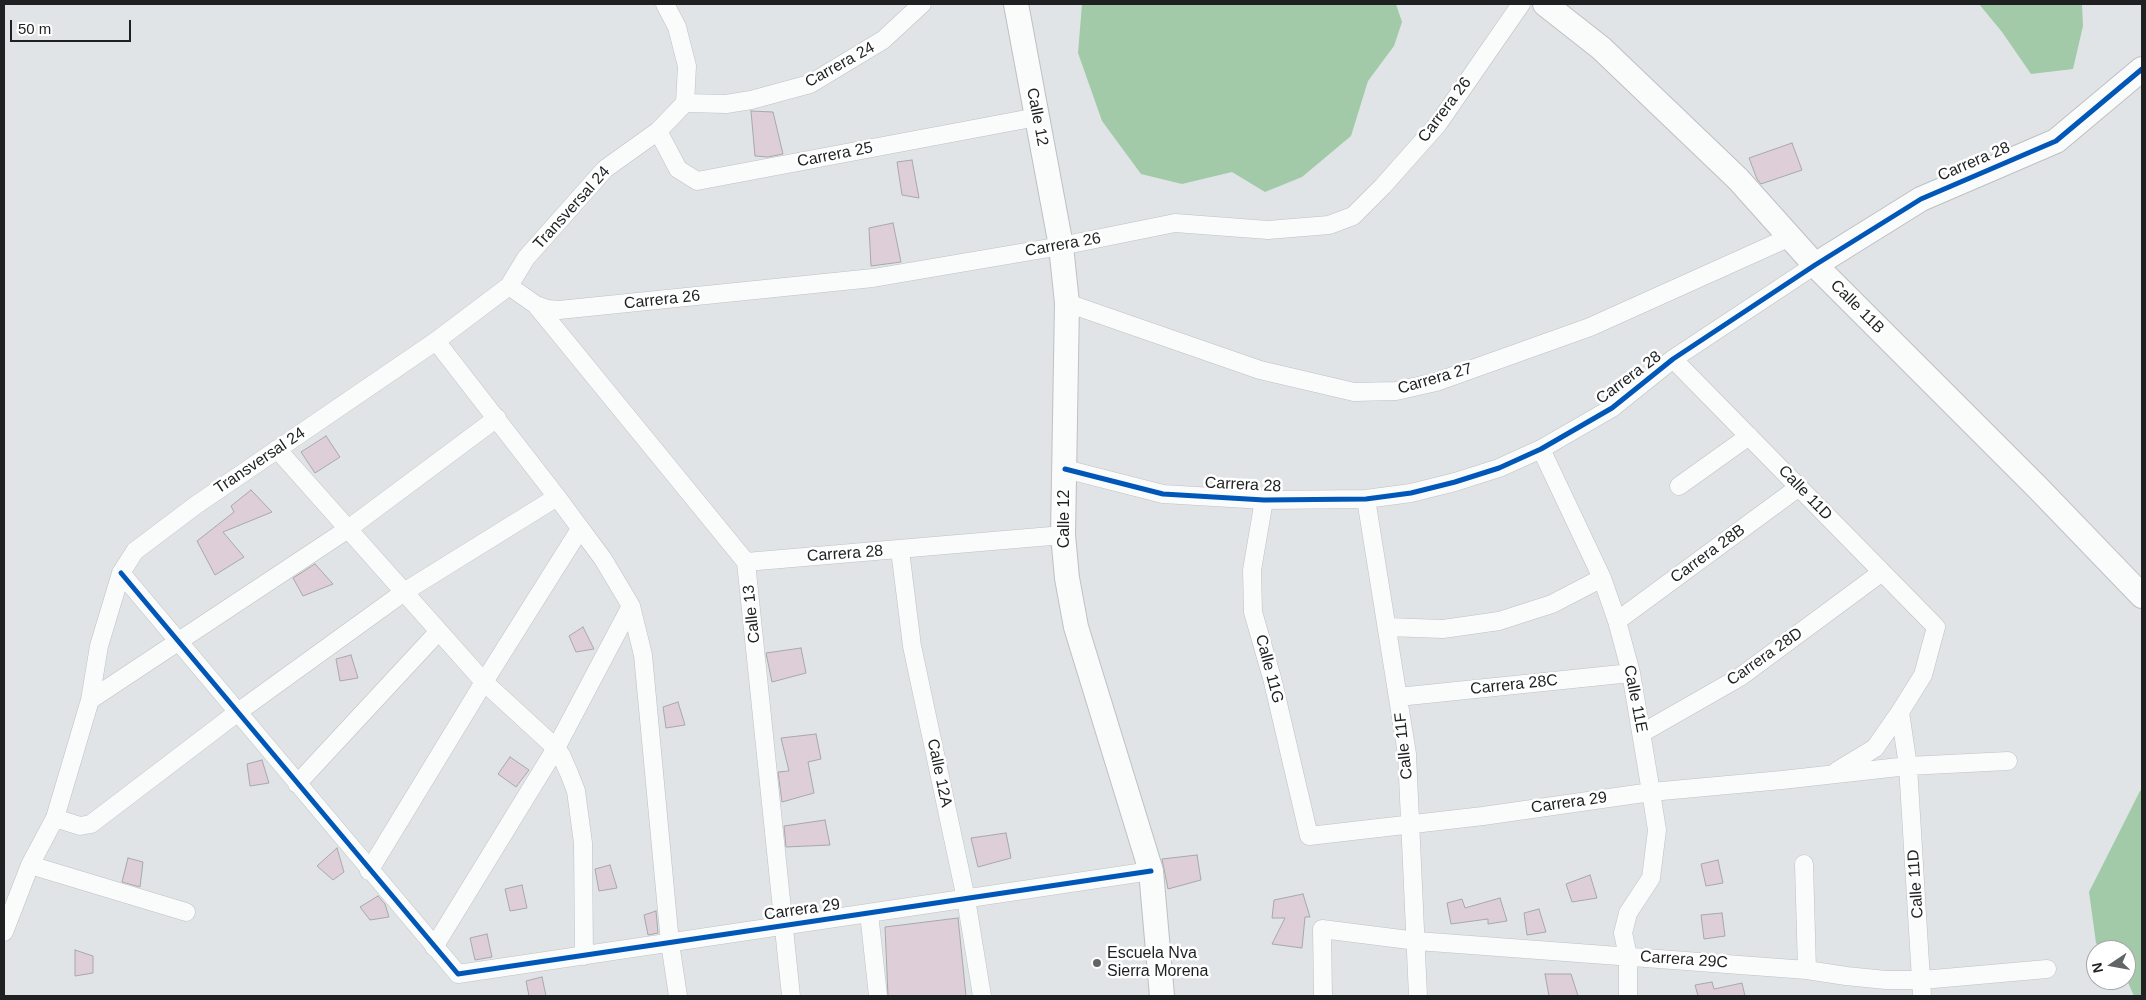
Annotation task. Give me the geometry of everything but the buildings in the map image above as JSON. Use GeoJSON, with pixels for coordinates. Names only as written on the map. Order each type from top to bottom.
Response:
{"type":"FeatureCollection","features":[{"type":"Feature","properties":{"kind":"street"},"geometry":{"type":"LineString","coordinates":[[665,4],[677,27],[687,66],[685,103]]}},
{"type":"Feature","properties":{"kind":"street","name":"Carrera 24"},"geometry":{"type":"LineString","coordinates":[[685,103],[734,102],[810,84],[883,40],[922,4]]}},
{"type":"Feature","properties":{"kind":"street","name":"Calle 12"},"geometry":{"type":"LineString","coordinates":[[1016,4],[1061,246],[1067,303],[1063,535],[1067,578],[1076,627],[1151,871],[1162,996]]}},
{"type":"Feature","properties":{"kind":"street","name":"Carrera 26"},"geometry":{"type":"LineString","coordinates":[[509,286],[536,305],[547,309],[566,309],[873,278],[1061,246],[1175,223],[1268,230],[1329,225],[1353,216],[1383,186],[1438,124],[1521,4]]}},
{"type":"Feature","properties":{"kind":"street","name":"Calle 11B"},"geometry":{"type":"LineString","coordinates":[[1545,4],[1608,55],[1738,179],[1815,265],[2038,488],[2142,596]]}},
{"type":"Feature","properties":{"kind":"street","name":"Carrera 28"},"geometry":{"type":"LineString","coordinates":[[1065,469],[1163,494],[1264,500],[1366,499],[1456,482],[1499,468],[1541,449],[1612,408],[1674,359],[1815,265],[1921,199],[2056,141],[2142,70]]}},
{"type":"Feature","properties":{"kind":"street","name":"Transversal 24"},"geometry":{"type":"LineString","coordinates":[[4,932],[30,865],[55,818],[90,700],[99,646],[121,573],[135,550],[196,505],[436,341],[509,286],[526,258],[604,169],[658,131],[685,103]]}},
{"type":"Feature","properties":{"kind":"street","name":"Carrera 25"},"geometry":{"type":"LineString","coordinates":[[658,131],[678,169],[696,181],[1037,117]]}},
{"type":"Feature","properties":{"kind":"street","name":"Carrera 27"},"geometry":{"type":"LineString","coordinates":[[1067,303],[1260,370],[1354,392],[1396,391],[1436,382],[1590,327],[1790,237]]}},
{"type":"Feature","properties":{"kind":"street","name":"Calle 13"},"geometry":{"type":"LineString","coordinates":[[536,305],[746,562],[791,996]]}},
{"type":"Feature","properties":{"kind":"street"},"geometry":{"type":"LineString","coordinates":[[436,341],[557,496],[603,559],[631,606],[643,654],[670,943],[678,996]]}},
{"type":"Feature","properties":{"kind":"street","name":"Calle 11D"},"geometry":{"type":"LineString","coordinates":[[1674,359],[1936,627]]}},
{"type":"Feature","properties":{"kind":"street"},"geometry":{"type":"LineString","coordinates":[[90,700],[348,529],[496,418]]}},
{"type":"Feature","properties":{"kind":"street"},"geometry":{"type":"LineString","coordinates":[[1679,486],[1749,436]]}},
{"type":"Feature","properties":{"kind":"street"},"geometry":{"type":"LineString","coordinates":[[277,449],[484,682],[562,755],[576,791],[583,843],[584,956]]}},
{"type":"Feature","properties":{"kind":"street","name":"Calle 11E"},"geometry":{"type":"LineString","coordinates":[[1541,449],[1602,578],[1617,621],[1631,673],[1642,733],[1657,830],[1651,878],[1628,913],[1623,933],[1628,956],[1628,996]]}},
{"type":"Feature","properties":{"kind":"street","name":"Carrera 28B"},"geometry":{"type":"LineString","coordinates":[[1617,621],[1799,487]]}},
{"type":"Feature","properties":{"kind":"street"},"geometry":{"type":"LineString","coordinates":[[55,818],[80,826],[91,824],[238,712],[404,592],[557,496]]}},
{"type":"Feature","properties":{"kind":"street","name":"Calle 11F"},"geometry":{"type":"LineString","coordinates":[[1366,499],[1407,754],[1418,996]]}},
{"type":"Feature","properties":{"kind":"street","name":"Calle 11G"},"geometry":{"type":"LineString","coordinates":[[1264,500],[1252,570],[1253,612],[1272,678],[1309,836]]}},
{"type":"Feature","properties":{"kind":"street"},"geometry":{"type":"LineString","coordinates":[[369,871],[580,528]]}},
{"type":"Feature","properties":{"kind":"street","name":"Carrera 28"},"geometry":{"type":"LineString","coordinates":[[746,562],[1063,535]]}},
{"type":"Feature","properties":{"kind":"street","name":"Calle 12A"},"geometry":{"type":"LineString","coordinates":[[900,550],[912,646],[966,899],[982,996]]}},
{"type":"Feature","properties":{"kind":"street","name":"Carrera 28D"},"geometry":{"type":"LineString","coordinates":[[1642,733],[1740,677],[1882,572]]}},
{"type":"Feature","properties":{"kind":"street"},"geometry":{"type":"LineString","coordinates":[[121,573],[434,947],[556,748],[631,606]]}},
{"type":"Feature","properties":{"kind":"street"},"geometry":{"type":"LineString","coordinates":[[1386,628],[1443,629],[1499,621],[1552,604],[1602,578]]}},
{"type":"Feature","properties":{"kind":"street","name":"Carrera 29"},"geometry":{"type":"LineString","coordinates":[[1830,775],[1875,748],[1900,712],[1922,675],[1936,627]]}},
{"type":"Feature","properties":{"kind":"street"},"geometry":{"type":"LineString","coordinates":[[297,784],[439,631]]}},
{"type":"Feature","properties":{"kind":"street","name":"Carrera 28C"},"geometry":{"type":"LineString","coordinates":[[1398,698],[1631,673]]}},
{"type":"Feature","properties":{"kind":"street","name":"Calle 11D"},"geometry":{"type":"LineString","coordinates":[[1900,712],[1908,766],[1922,988]]}},
{"type":"Feature","properties":{"kind":"street","name":"Carrera 29"},"geometry":{"type":"LineString","coordinates":[[1309,836],[1651,792],[1908,766],[2008,761]]}},
{"type":"Feature","properties":{"kind":"street"},"geometry":{"type":"LineString","coordinates":[[1804,864],[1807,970]]}},
{"type":"Feature","properties":{"kind":"street"},"geometry":{"type":"LineString","coordinates":[[30,865],[186,912]]}},
{"type":"Feature","properties":{"kind":"street","name":"Carrera 29"},"geometry":{"type":"LineString","coordinates":[[434,947],[458,974],[1151,871]]}},
{"type":"Feature","properties":{"kind":"street"},"geometry":{"type":"LineString","coordinates":[[869,913],[878,996]]}},
{"type":"Feature","properties":{"kind":"street","name":"Carrera 29C"},"geometry":{"type":"LineString","coordinates":[[1323,996],[1322,930],[1417,941],[1807,970],[1922,988],[2047,969]]}},
{"type":"Feature","properties":{"kind":"green space"},"geometry":{"type":"Polygon","coordinates":[[[1082,4],[1396,4],[1402,22],[1394,46],[1368,81],[1351,136],[1302,177],[1265,192],[1232,172],[1182,184],[1141,174],[1102,121],[1078,53],[1082,4]]]}},
{"type":"Feature","properties":{"kind":"green space"},"geometry":{"type":"Polygon","coordinates":[[[1979,4],[2082,4],[2083,26],[2073,69],[2031,74],[2002,32],[1979,4]]]}},
{"type":"Feature","properties":{"kind":"green space"},"geometry":{"type":"Polygon","coordinates":[[[2142,790],[2142,996],[2134,996],[2131,990],[2136,990],[2136,940],[2096,940],[2089,892],[2142,790]]]}},
{"type":"Feature","properties":{"kind":"cycle path"},"geometry":{"type":"LineString","coordinates":[[1065,469],[1163,494],[1264,500],[1366,499],[1411,493],[1499,468],[1541,449],[1612,408],[1673,359],[1815,265],[1921,199],[2056,141],[2142,69]]}},
{"type":"Feature","properties":{"kind":"cycle path"},"geometry":{"type":"LineString","coordinates":[[121,573],[458,974],[1151,871]]}},
{"type":"Feature","properties":{"kind":"place","name":"Escuela Nva Sierra Morena"},"geometry":{"type":"Point","coordinates":[1097,963]}}]}
